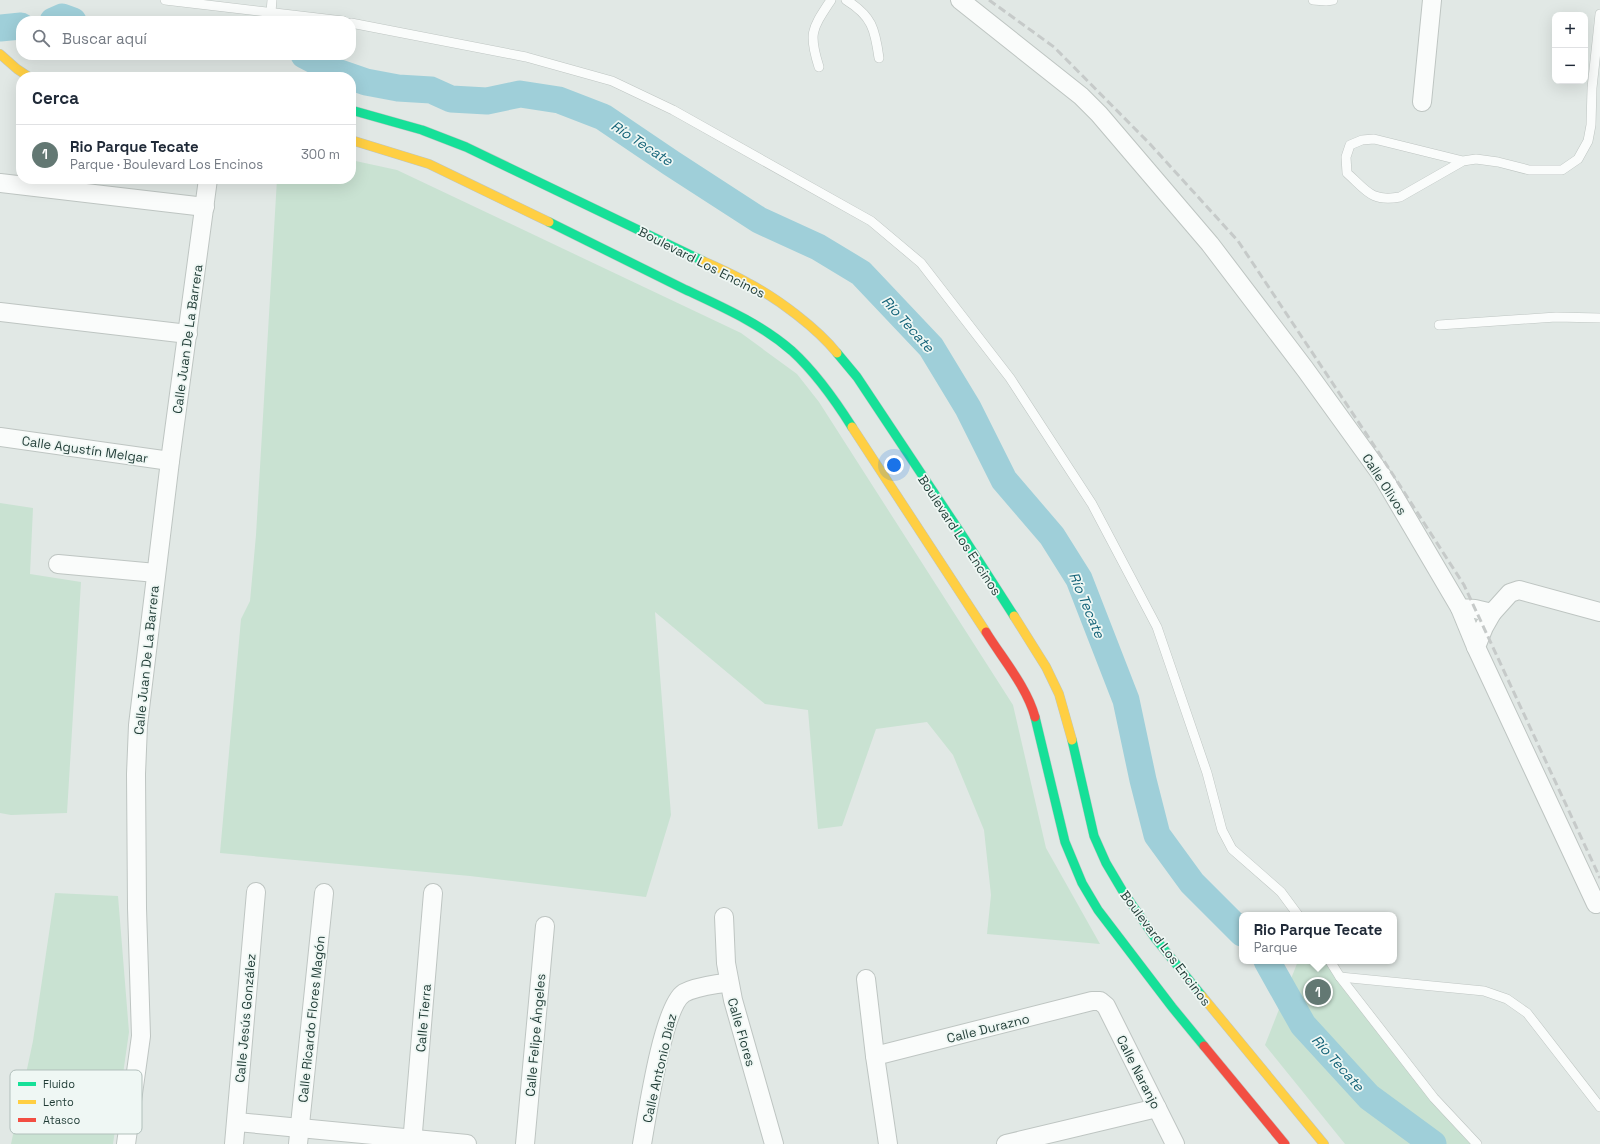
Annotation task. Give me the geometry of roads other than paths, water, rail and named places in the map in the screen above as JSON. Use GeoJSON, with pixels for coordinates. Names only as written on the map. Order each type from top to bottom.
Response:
{"type":"FeatureCollection","features":[{"type":"Feature","properties":{"kind":"main road"},"geometry":{"type":"LineString","coordinates":[[2,57],[22,72]]}},
{"type":"Feature","properties":{"kind":"main road","name":"Boulevard Los Encinos"},"geometry":{"type":"LineString","coordinates":[[356,111],[422,130],[466,147],[751,284],[781,304],[812,328],[834,349],[857,377],[964,538],[1046,667],[1059,694],[1072,734],[1092,829],[1106,863],[1122,890],[1192,988],[1324,1144]]}},
{"type":"Feature","properties":{"kind":"main road"},"geometry":{"type":"LineString","coordinates":[[356,141],[378,146],[429,164],[731,311],[751,322],[777,340],[799,358],[815,375],[842,411],[1022,688],[1032,706],[1060,826],[1070,857],[1082,883],[1098,910],[1175,1004],[1285,1144]]}},
{"type":"Feature","properties":{"kind":"street","name":"Calle Olivos"},"geometry":{"type":"LineString","coordinates":[[960,0],[1080,96],[1098,114],[1210,244],[1305,369],[1383,477],[1460,608],[1476,647],[1596,904]]}},
{"type":"Feature","properties":{"kind":"street"},"geometry":{"type":"LineString","coordinates":[[1422,102],[1432,0]]}},
{"type":"Feature","properties":{"kind":"street"},"geometry":{"type":"LineString","coordinates":[[0,183],[204,207]]}},
{"type":"Feature","properties":{"kind":"street","name":"Calle Juan De La Barrera"},"geometry":{"type":"LineString","coordinates":[[136,1070],[141,1036],[137,892],[136,774],[138,725],[170,461],[207,184]]}},
{"type":"Feature","properties":{"kind":"street"},"geometry":{"type":"LineString","coordinates":[[0,312],[188,334]]}},
{"type":"Feature","properties":{"kind":"street","name":"Calle Agustín Melgar"},"geometry":{"type":"LineString","coordinates":[[0,437],[170,461]]}},
{"type":"Feature","properties":{"kind":"street"},"geometry":{"type":"LineString","coordinates":[[58,564],[156,573]]}},
{"type":"Feature","properties":{"kind":"street"},"geometry":{"type":"LineString","coordinates":[[1476,647],[1484,627],[1492,613],[1510,593],[1519,590],[1600,612]]}},
{"type":"Feature","properties":{"kind":"street"},"geometry":{"type":"LineString","coordinates":[[1460,608],[1475,609],[1492,613]]}},
{"type":"Feature","properties":{"kind":"street","name":"Calle Jesús González"},"geometry":{"type":"LineString","coordinates":[[234,1144],[256,892]]}},
{"type":"Feature","properties":{"kind":"street","name":"Calle Ricardo Flores Magón"},"geometry":{"type":"LineString","coordinates":[[298,1136],[324,893]]}},
{"type":"Feature","properties":{"kind":"street","name":"Calle Tierra"},"geometry":{"type":"LineString","coordinates":[[413,1141],[433,893]]}},
{"type":"Feature","properties":{"kind":"street","name":"Calle Flores"},"geometry":{"type":"LineString","coordinates":[[724,917],[728,982],[774,1144]]}},
{"type":"Feature","properties":{"kind":"street","name":"Calle Felipe Ángeles"},"geometry":{"type":"LineString","coordinates":[[524,1144],[545,926]]}},
{"type":"Feature","properties":{"kind":"street"},"geometry":{"type":"LineString","coordinates":[[866,979],[875,1056],[888,1144]]}},
{"type":"Feature","properties":{"kind":"street","name":"Calle Antonio Díaz"},"geometry":{"type":"LineString","coordinates":[[642,1144],[650,1097],[666,1027],[677,1000],[684,993],[695,989],[728,982]]}},
{"type":"Feature","properties":{"kind":"street","name":"Calle Durazno"},"geometry":{"type":"LineString","coordinates":[[875,1056],[1092,1001],[1100,1001]]}},
{"type":"Feature","properties":{"kind":"street","name":"Calle Naranjo"},"geometry":{"type":"LineString","coordinates":[[1100,1001],[1106,1006],[1175,1144]]}},
{"type":"Feature","properties":{"kind":"street"},"geometry":{"type":"LineString","coordinates":[[1006,1144],[1157,1108]]}},
{"type":"Feature","properties":{"kind":"street"},"geometry":{"type":"LineString","coordinates":[[237,1122],[298,1136],[467,1144]]}},
{"type":"Feature","properties":{"kind":"street","name":"Calle Juan De La Barrera"},"geometry":{"type":"LineString","coordinates":[[126,1144],[127,1134]]}},
{"type":"Feature","properties":{"kind":"lane"},"geometry":{"type":"LineString","coordinates":[[165,0],[303,16]]}},
{"type":"Feature","properties":{"kind":"lane"},"geometry":{"type":"LineString","coordinates":[[271,12],[272,0]]}},
{"type":"Feature","properties":{"kind":"lane"},"geometry":{"type":"LineString","coordinates":[[819,67],[813,49],[812,34],[818,19],[831,0]]}},
{"type":"Feature","properties":{"kind":"lane"},"geometry":{"type":"LineString","coordinates":[[846,0],[857,7],[870,21],[876,33],[879,58]]}},
{"type":"Feature","properties":{"kind":"lane"},"geometry":{"type":"LineString","coordinates":[[1313,0],[1326,2],[1333,0]]}},
{"type":"Feature","properties":{"kind":"lane"},"geometry":{"type":"LineString","coordinates":[[1463,161],[1374,139],[1362,140],[1350,145],[1346,157],[1347,173],[1374,197],[1388,200],[1400,197],[1463,161],[1476,159],[1498,162],[1529,170],[1562,170],[1578,159],[1588,141],[1591,125],[1592,88],[1600,14]]}},
{"type":"Feature","properties":{"kind":"lane"},"geometry":{"type":"LineString","coordinates":[[356,24],[526,57],[612,82],[673,110],[872,221],[921,263],[1010,378],[1092,504],[1157,627],[1207,773],[1222,830],[1232,849],[1281,892],[1296,912]]}},
{"type":"Feature","properties":{"kind":"lane"},"geometry":{"type":"LineString","coordinates":[[1439,324],[1556,317],[1600,318]]}},
{"type":"Feature","properties":{"kind":"lane"},"geometry":{"type":"LineString","coordinates":[[1332,964],[1340,977],[1434,1098],[1477,1144]]}},
{"type":"Feature","properties":{"kind":"lane"},"geometry":{"type":"LineString","coordinates":[[1340,977],[1484,992],[1507,999],[1527,1013],[1600,1107]]}},
{"type":"Feature","properties":{"kind":"waterway","name":"Río Tecate"},"geometry":{"type":"LineString","coordinates":[[0,28],[16,26]]}},
{"type":"Feature","properties":{"kind":"waterway","name":"Río Tecate"},"geometry":{"type":"LineString","coordinates":[[314,60],[337,72]]}},
{"type":"Feature","properties":{"kind":"waterway","name":"Río Tecate"},"geometry":{"type":"LineString","coordinates":[[356,79],[398,88],[431,90],[451,99],[487,101],[520,94],[559,100],[603,117],[759,220],[818,247],[861,273],[931,347],[968,408],[1004,480],[1052,536],[1079,579],[1126,700],[1143,780],[1157,835],[1192,883],[1239,930]]}},
{"type":"Feature","properties":{"kind":"waterway","name":"Río Tecate"},"geometry":{"type":"LineString","coordinates":[[1269,964],[1303,1025],[1369,1097],[1433,1144]]}},
{"type":"Feature","properties":{"kind":"railway"},"geometry":{"type":"LineString","coordinates":[[989,0],[1054,47],[1150,144],[1238,241],[1377,450],[1464,585],[1600,878]]}},
{"type":"Feature","properties":{"kind":"place","name":"Rio Parque Tecate"},"geometry":{"type":"Point","coordinates":[1318,992]}}]}
